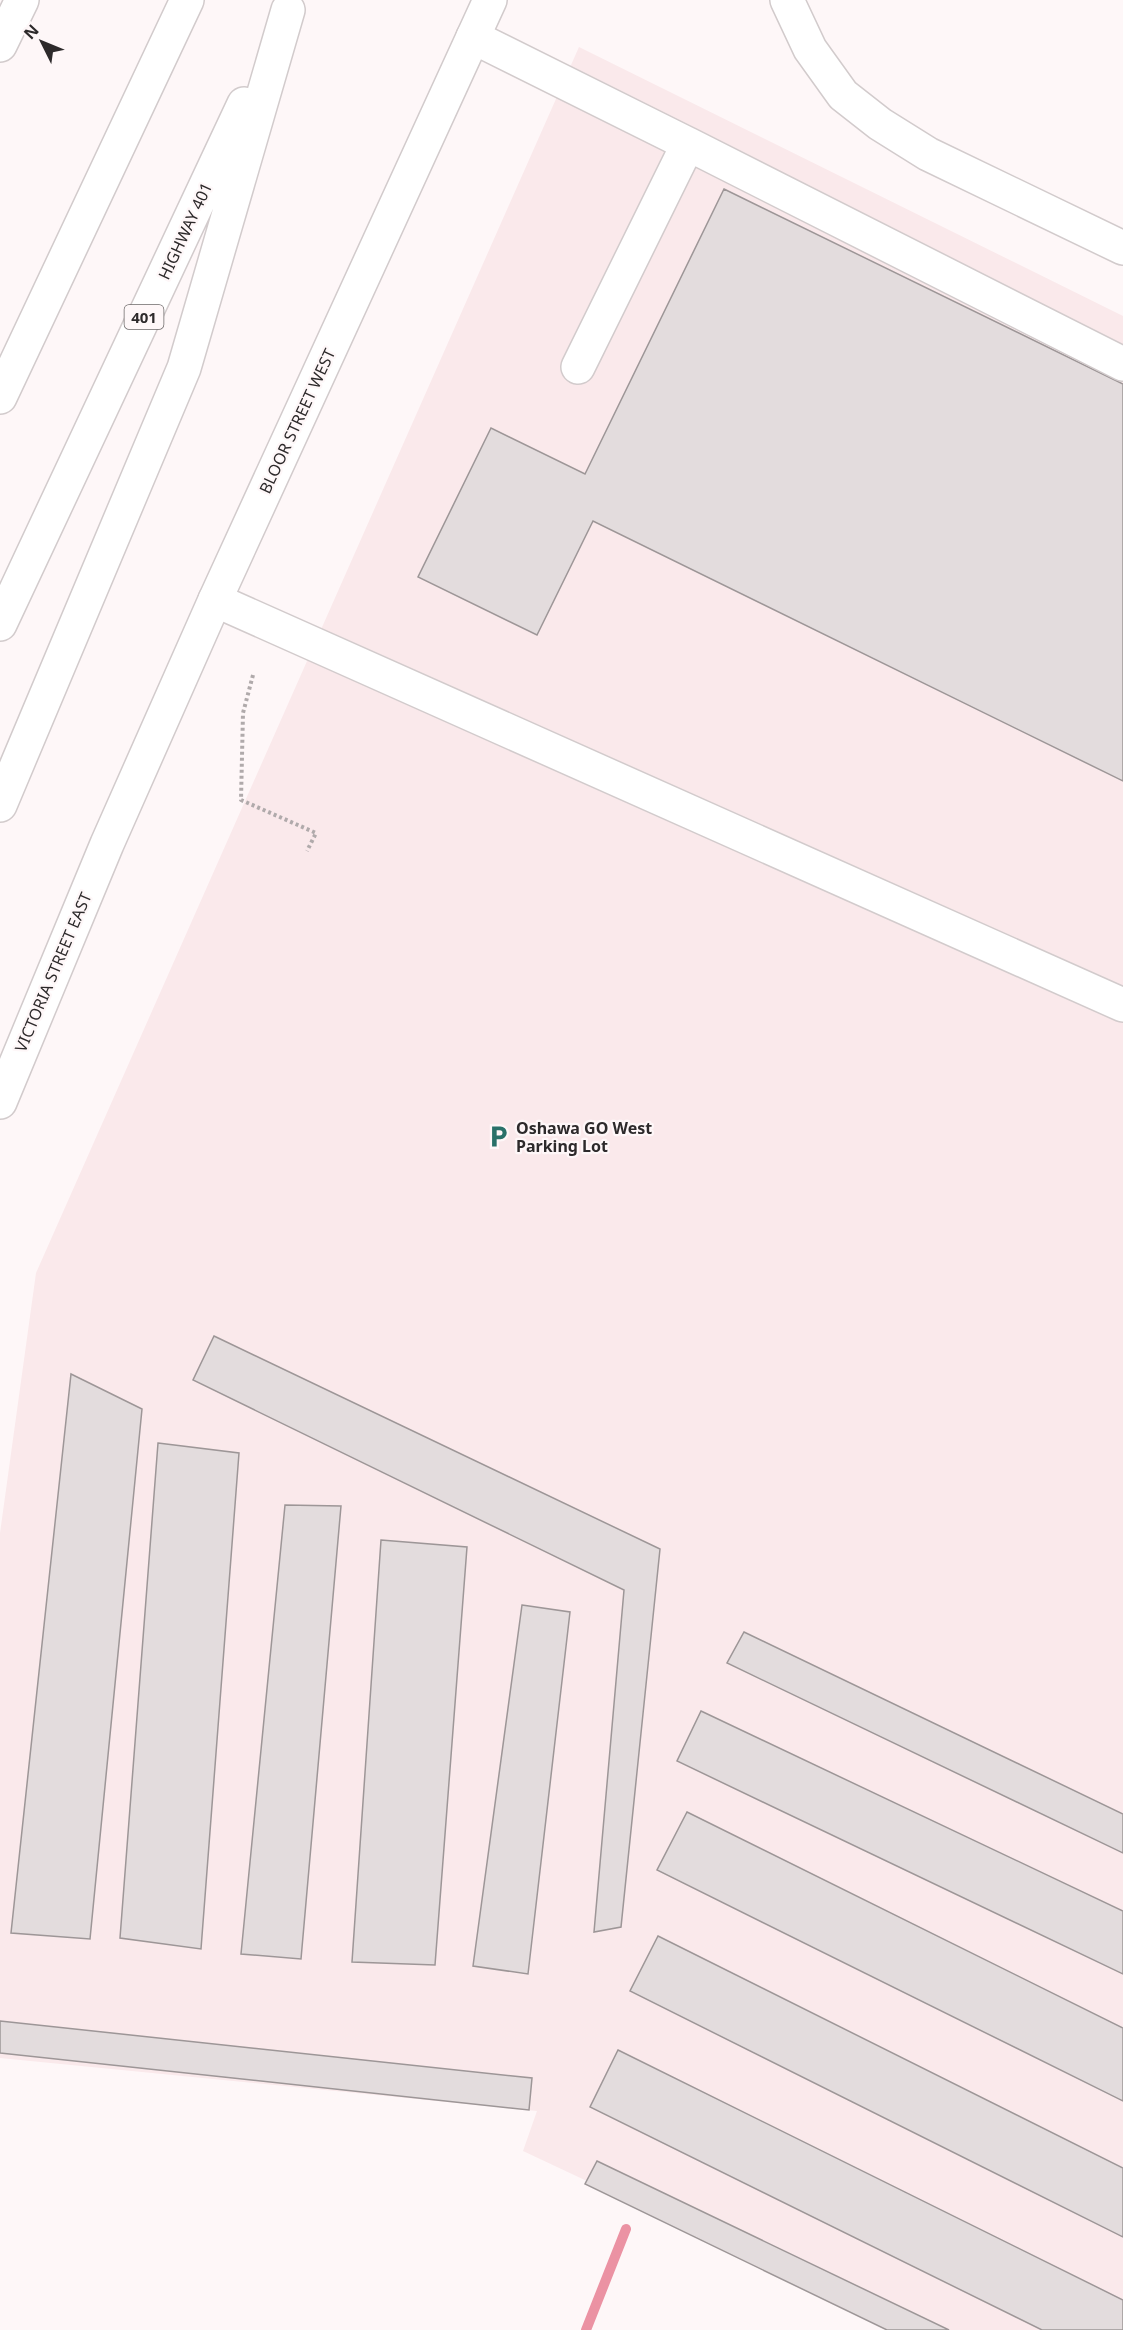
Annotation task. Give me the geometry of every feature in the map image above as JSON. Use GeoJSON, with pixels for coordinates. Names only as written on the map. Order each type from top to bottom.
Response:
{"type":"FeatureCollection","features":[{"type":"Feature","properties":{"kind":"main road"},"geometry":{"type":"LineString","coordinates":[[0,45],[22,0]]}},
{"type":"Feature","properties":{"kind":"main road"},"geometry":{"type":"LineString","coordinates":[[0,397],[187,0]]}},
{"type":"Feature","properties":{"kind":"main road","name":"BLOOR STREET WEST"},"geometry":{"type":"LineString","coordinates":[[107,843],[215,600],[490,0]]}},
{"type":"Feature","properties":{"kind":"main road"},"geometry":{"type":"LineString","coordinates":[[787,0],[810,49],[843,95],[880,124],[928,153],[1123,248]]}},
{"type":"Feature","properties":{"kind":"main road"},"geometry":{"type":"LineString","coordinates":[[0,805],[184,368],[291,5]]}},
{"type":"Feature","properties":{"kind":"main road","name":"HIGHWAY 401"},"geometry":{"type":"LineString","coordinates":[[0,624],[291,5]]}},
{"type":"Feature","properties":{"kind":"main road"},"geometry":{"type":"LineString","coordinates":[[473,37],[1123,364]]}},
{"type":"Feature","properties":{"kind":"main road"},"geometry":{"type":"LineString","coordinates":[[578,367],[688,144]]}},
{"type":"Feature","properties":{"kind":"main road"},"geometry":{"type":"LineString","coordinates":[[215,600],[1123,1005]]}},
{"type":"Feature","properties":{"kind":"main road","name":"VICTORIA STREET EAST"},"geometry":{"type":"LineString","coordinates":[[0,1102],[107,843]]}},
{"type":"Feature","properties":{"kind":"path"},"geometry":{"type":"LineString","coordinates":[[253,675],[243,713],[242,800],[316,833],[307,851]]}},
{"type":"Feature","properties":{"kind":"shaded area"},"geometry":{"type":"Polygon","coordinates":[[[579,47],[1123,316],[1123,2330],[904,2330],[523,2151],[537,2111],[0,2058],[0,1533],[36,1273],[579,47]]]}},
{"type":"Feature","properties":{"kind":"building"},"geometry":{"type":"Polygon","coordinates":[[[724,189],[1123,384],[1123,781],[593,521],[537,635],[418,577],[491,428],[585,474],[724,189]]]}},
{"type":"Feature","properties":{"kind":"building"},"geometry":{"type":"Polygon","coordinates":[[[214,1336],[660,1549],[621,1927],[594,1932],[624,1590],[193,1380],[214,1336]]]}},
{"type":"Feature","properties":{"kind":"building"},"geometry":{"type":"Polygon","coordinates":[[[71,1374],[142,1409],[90,1939],[11,1933],[71,1374]]]}},
{"type":"Feature","properties":{"kind":"building"},"geometry":{"type":"Polygon","coordinates":[[[158,1443],[239,1453],[201,1949],[120,1938],[158,1443]]]}},
{"type":"Feature","properties":{"kind":"building"},"geometry":{"type":"Polygon","coordinates":[[[285,1505],[341,1506],[301,1959],[241,1954],[285,1505]]]}},
{"type":"Feature","properties":{"kind":"building"},"geometry":{"type":"Polygon","coordinates":[[[381,1540],[467,1547],[435,1965],[352,1962],[381,1540]]]}},
{"type":"Feature","properties":{"kind":"building"},"geometry":{"type":"Polygon","coordinates":[[[522,1605],[570,1612],[528,1974],[473,1966],[522,1605]]]}},
{"type":"Feature","properties":{"kind":"building"},"geometry":{"type":"Polygon","coordinates":[[[744,1632],[1123,1814],[1123,1853],[727,1663],[744,1632]]]}},
{"type":"Feature","properties":{"kind":"building"},"geometry":{"type":"Polygon","coordinates":[[[701,1711],[1123,1911],[1123,1974],[677,1761],[701,1711]]]}},
{"type":"Feature","properties":{"kind":"building"},"geometry":{"type":"Polygon","coordinates":[[[687,1812],[1123,2028],[1123,2101],[657,1870],[687,1812]]]}},
{"type":"Feature","properties":{"kind":"building"},"geometry":{"type":"Polygon","coordinates":[[[658,1936],[1123,2168],[1123,2237],[630,1991],[658,1936]]]}},
{"type":"Feature","properties":{"kind":"building"},"geometry":{"type":"Polygon","coordinates":[[[0,2021],[532,2078],[529,2110],[0,2053],[0,2021]]]}},
{"type":"Feature","properties":{"kind":"building"},"geometry":{"type":"Polygon","coordinates":[[[618,2050],[1123,2300],[1123,2330],[1042,2330],[590,2107],[618,2050]]]}},
{"type":"Feature","properties":{"kind":"building"},"geometry":{"type":"Polygon","coordinates":[[[597,2161],[949,2330],[887,2330],[585,2184],[597,2161]]]}},
{"type":"Feature","properties":{"kind":"waterway"},"geometry":{"type":"LineString","coordinates":[[586,2330],[626,2229]]}},
{"type":"Feature","properties":{"kind":"place","name":"Oshawa GO West Parking Lot"},"geometry":{"type":"Point","coordinates":[498,1137]}}]}
